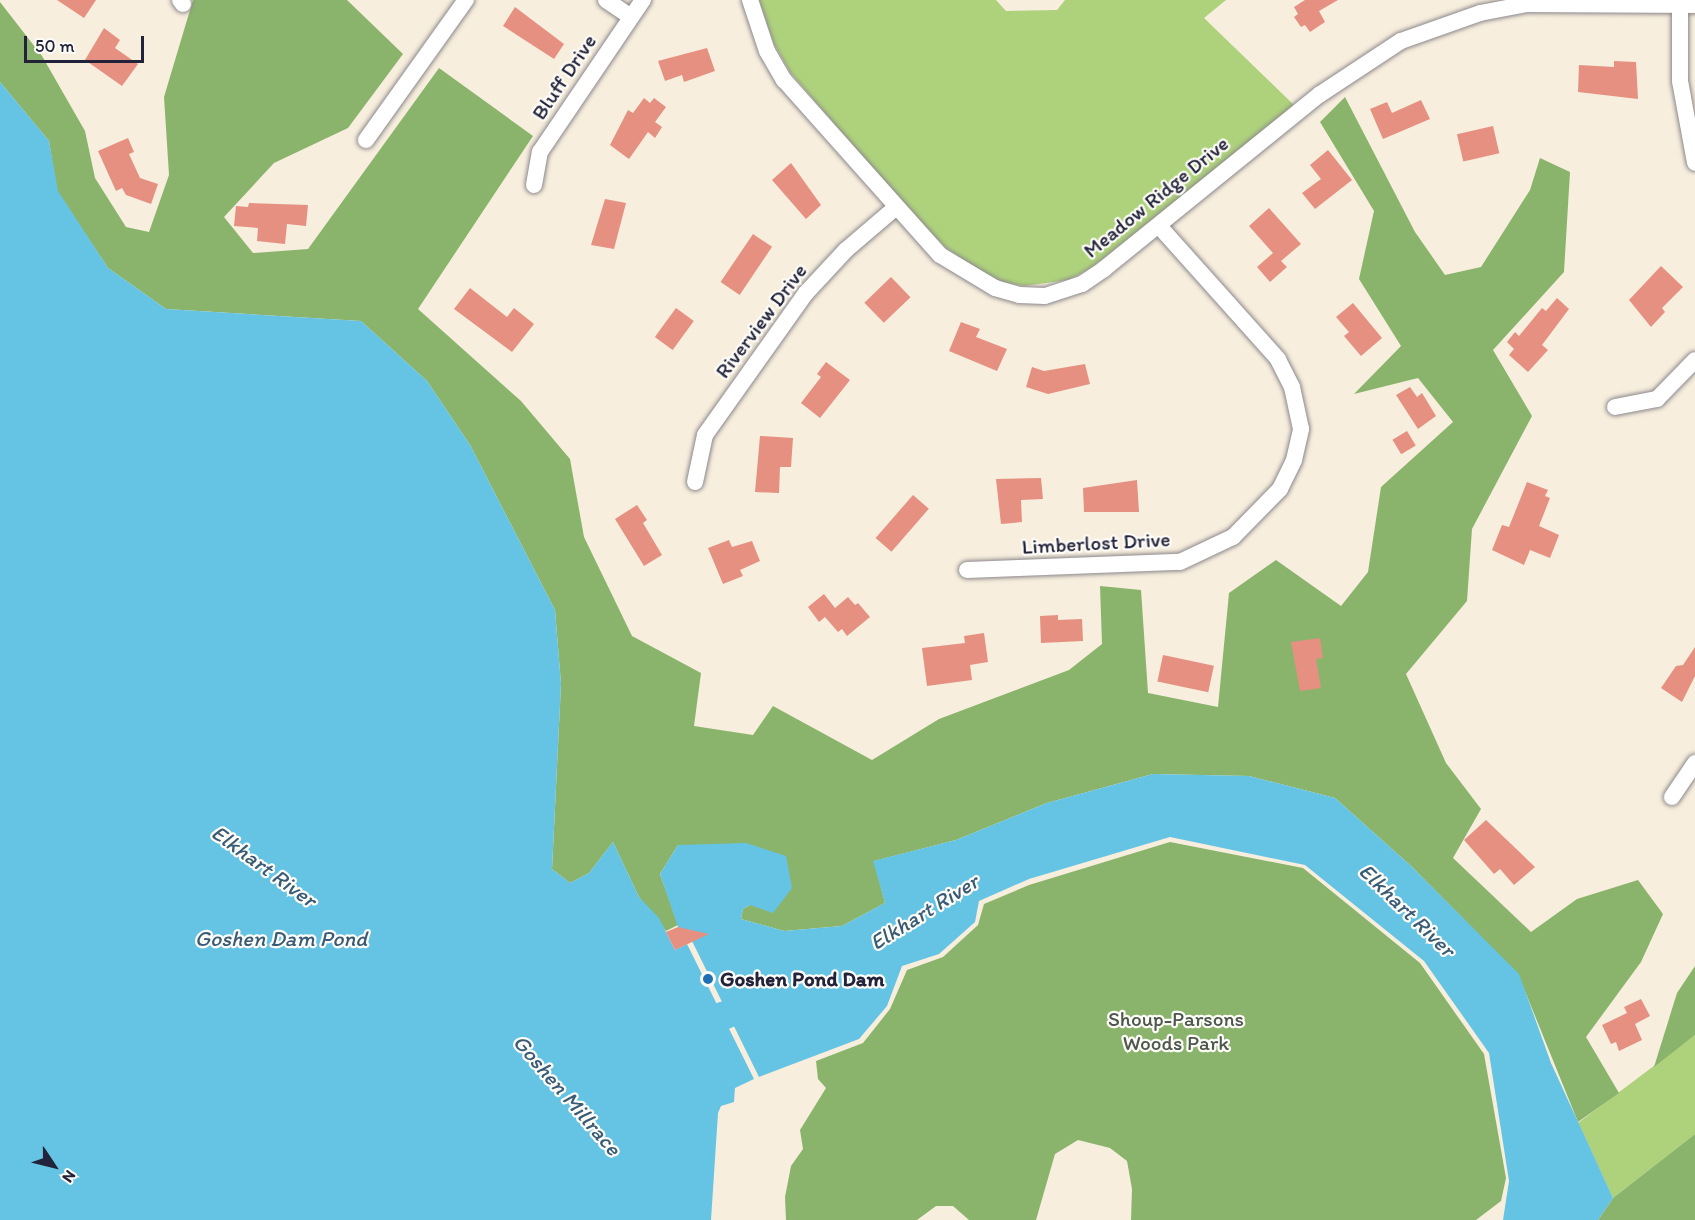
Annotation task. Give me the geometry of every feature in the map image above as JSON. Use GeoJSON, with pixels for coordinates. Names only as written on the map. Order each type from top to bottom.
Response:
{"type":"FeatureCollection","features":[{"type":"Feature","properties":{"kind":"street"},"geometry":{"type":"LineString","coordinates":[[366,140],[466,0]]}},
{"type":"Feature","properties":{"kind":"street"},"geometry":{"type":"LineString","coordinates":[[606,0],[632,17]]}},
{"type":"Feature","properties":{"kind":"street","name":"Bluff Drive"},"geometry":{"type":"LineString","coordinates":[[534,184],[540,152],[644,0]]}},
{"type":"Feature","properties":{"kind":"street","name":"Meadow Ridge Drive"},"geometry":{"type":"LineString","coordinates":[[750,0],[767,51],[784,80],[895,208],[940,255],[995,288],[1018,295],[1045,296],[1082,285],[1159,226],[1319,94],[1401,41],[1480,13],[1527,4],[1688,4]]}},
{"type":"Feature","properties":{"kind":"street"},"geometry":{"type":"LineString","coordinates":[[1688,4],[1680,81],[1695,163]]}},
{"type":"Feature","properties":{"kind":"street","name":"Riverview Drive"},"geometry":{"type":"LineString","coordinates":[[695,482],[705,435],[806,293],[846,250],[895,208]]}},
{"type":"Feature","properties":{"kind":"street","name":"Limberlost Drive"},"geometry":{"type":"LineString","coordinates":[[967,570],[1180,562],[1233,537],[1280,489],[1294,460],[1301,429],[1292,387],[1278,359],[1159,226]]}},
{"type":"Feature","properties":{"kind":"street"},"geometry":{"type":"LineString","coordinates":[[1615,407],[1657,399],[1695,360]]}},
{"type":"Feature","properties":{"kind":"street"},"geometry":{"type":"LineString","coordinates":[[1672,797],[1695,763]]}},
{"type":"Feature","properties":{"kind":"green space"},"geometry":{"type":"Polygon","coordinates":[[[193,0],[347,0],[403,54],[348,128],[274,163],[224,217],[253,253],[308,249],[439,68],[533,136],[418,309],[521,401],[570,459],[584,537],[632,636],[701,673],[694,726],[753,735],[773,706],[872,760],[939,719],[1069,670],[1102,644],[1100,586],[1141,590],[1148,693],[1218,707],[1229,593],[1276,560],[1341,606],[1368,572],[1381,487],[1453,422],[1418,378],[1354,394],[1401,346],[1359,279],[1374,211],[1320,122],[1345,97],[1415,232],[1445,275],[1481,267],[1530,190],[1540,158],[1570,172],[1564,272],[1493,350],[1532,416],[1472,529],[1467,601],[1406,674],[1446,763],[1481,809],[1453,858],[1531,932],[1577,899],[1638,880],[1663,914],[1641,962],[1586,1037],[1619,1093],[1578,1122],[1518,974],[1411,866],[1335,798],[1249,776],[1153,774],[1047,803],[956,840],[874,861],[885,903],[842,926],[784,931],[741,919],[743,909],[750,905],[684,845],[678,845],[660,874],[678,925],[666,931],[639,897],[613,842],[589,873],[570,883],[552,869],[561,684],[555,610],[470,445],[427,381],[361,321],[166,309],[108,268],[57,191],[49,141],[0,82],[0,2],[42,56],[85,131],[95,178],[126,227],[149,232],[169,175],[164,97],[193,0]]]}},
{"type":"Feature","properties":{"kind":"green space"},"geometry":{"type":"Polygon","coordinates":[[[759,0],[996,0],[1006,11],[1057,10],[1065,0],[1226,0],[1204,18],[1295,106],[1091,268],[1068,280],[1024,286],[1002,282],[946,248],[901,202],[790,72],[774,44],[759,0]]]}},
{"type":"Feature","properties":{"kind":"green space","name":"Shoup-Parsons Woods Park"},"geometry":{"type":"Polygon","coordinates":[[[1170,842],[1303,868],[1420,963],[1484,1054],[1506,1178],[1501,1201],[1476,1220],[1131,1220],[1132,1189],[1127,1161],[1110,1148],[1078,1140],[1055,1154],[1036,1220],[969,1220],[953,1206],[936,1206],[917,1220],[786,1220],[785,1197],[791,1166],[803,1149],[800,1130],[826,1088],[818,1079],[816,1061],[863,1043],[890,1009],[907,970],[943,957],[978,925],[984,904],[1029,885],[1170,842]]]}},
{"type":"Feature","properties":{"kind":"green space"},"geometry":{"type":"Polygon","coordinates":[[[1695,966],[1695,1035],[1654,1067],[1677,993],[1695,966]]]}},
{"type":"Feature","properties":{"kind":"green space"},"geometry":{"type":"Polygon","coordinates":[[[1695,1035],[1695,1134],[1613,1198],[1578,1123],[1695,1035]]]}},
{"type":"Feature","properties":{"kind":"green space"},"geometry":{"type":"Polygon","coordinates":[[[1695,1134],[1695,1220],[1598,1220],[1613,1198],[1695,1134]]]}},
{"type":"Feature","properties":{"kind":"water","name":"Goshen Dam Pond"},"geometry":{"type":"Polygon","coordinates":[[[0,82],[49,141],[58,191],[108,268],[166,309],[361,321],[427,381],[470,445],[555,610],[561,684],[552,869],[570,883],[589,873],[613,842],[639,897],[659,918],[675,950],[687,944],[754,1079],[735,1088],[734,1102],[721,1106],[718,1113],[711,1220],[0,1220],[0,82]]]}},
{"type":"Feature","properties":{"kind":"water"},"geometry":{"type":"Polygon","coordinates":[[[1153,774],[1249,776],[1335,798],[1411,866],[1519,974],[1551,1063],[1613,1198],[1598,1220],[1503,1220],[1509,1181],[1489,1053],[1424,961],[1305,865],[1170,837],[1029,879],[979,901],[975,922],[939,954],[902,966],[887,1006],[859,1039],[759,1077],[692,941],[678,927],[660,874],[678,845],[746,843],[786,856],[792,888],[773,913],[750,905],[743,909],[741,919],[784,931],[842,926],[885,903],[873,861],[956,840],[1047,803],[1153,774]]]}},
{"type":"Feature","properties":{"kind":"building"},"geometry":{"type":"Polygon","coordinates":[[[57,0],[96,0],[84,18],[57,0]]]}},
{"type":"Feature","properties":{"kind":"building"},"geometry":{"type":"Polygon","coordinates":[[[1305,0],[1338,0],[1319,11],[1325,22],[1310,32],[1305,25],[1301,27],[1294,17],[1298,14],[1294,7],[1305,0]]]}},
{"type":"Feature","properties":{"kind":"building"},"geometry":{"type":"Polygon","coordinates":[[[515,7],[564,44],[554,59],[503,26],[515,7]]]}},
{"type":"Feature","properties":{"kind":"building"},"geometry":{"type":"Polygon","coordinates":[[[104,28],[120,40],[115,48],[138,64],[122,86],[85,60],[104,28]]]}},
{"type":"Feature","properties":{"kind":"building"},"geometry":{"type":"Polygon","coordinates":[[[707,48],[715,71],[684,82],[682,75],[665,81],[658,61],[707,48]]]}},
{"type":"Feature","properties":{"kind":"building"},"geometry":{"type":"Polygon","coordinates":[[[1614,61],[1636,62],[1638,99],[1578,92],[1579,65],[1614,67],[1614,61]]]}},
{"type":"Feature","properties":{"kind":"building"},"geometry":{"type":"Polygon","coordinates":[[[644,98],[650,103],[654,98],[666,107],[655,122],[662,127],[655,138],[648,132],[629,159],[610,145],[628,110],[633,113],[644,98]]]}},
{"type":"Feature","properties":{"kind":"building"},"geometry":{"type":"Polygon","coordinates":[[[1421,100],[1430,119],[1383,139],[1370,109],[1387,102],[1392,113],[1421,100]]]}},
{"type":"Feature","properties":{"kind":"building"},"geometry":{"type":"Polygon","coordinates":[[[1493,126],[1499,153],[1463,162],[1457,134],[1493,126]]]}},
{"type":"Feature","properties":{"kind":"building"},"geometry":{"type":"Polygon","coordinates":[[[128,138],[134,152],[129,154],[140,178],[158,184],[151,204],[126,195],[122,188],[116,191],[98,151],[128,138]]]}},
{"type":"Feature","properties":{"kind":"building"},"geometry":{"type":"Polygon","coordinates":[[[1328,150],[1352,180],[1315,209],[1302,193],[1321,179],[1310,165],[1328,150]]]}},
{"type":"Feature","properties":{"kind":"building"},"geometry":{"type":"Polygon","coordinates":[[[791,163],[821,205],[806,219],[772,180],[791,163]]]}},
{"type":"Feature","properties":{"kind":"building"},"geometry":{"type":"Polygon","coordinates":[[[605,199],[626,203],[614,249],[591,245],[605,199]]]}},
{"type":"Feature","properties":{"kind":"building"},"geometry":{"type":"Polygon","coordinates":[[[249,203],[308,205],[306,226],[287,224],[285,244],[257,241],[258,228],[234,226],[236,206],[248,207],[249,203]]]}},
{"type":"Feature","properties":{"kind":"building"},"geometry":{"type":"Polygon","coordinates":[[[1269,208],[1301,244],[1281,261],[1287,267],[1270,282],[1257,267],[1273,253],[1249,226],[1269,208]]]}},
{"type":"Feature","properties":{"kind":"building"},"geometry":{"type":"Polygon","coordinates":[[[753,234],[772,247],[740,295],[721,282],[753,234]]]}},
{"type":"Feature","properties":{"kind":"building"},"geometry":{"type":"Polygon","coordinates":[[[1661,266],[1683,287],[1662,308],[1665,312],[1651,327],[1629,300],[1661,266]]]}},
{"type":"Feature","properties":{"kind":"building"},"geometry":{"type":"Polygon","coordinates":[[[891,277],[910,297],[884,323],[864,303],[891,277]]]}},
{"type":"Feature","properties":{"kind":"building"},"geometry":{"type":"Polygon","coordinates":[[[470,288],[507,317],[514,308],[534,324],[512,352],[454,309],[470,288]]]}},
{"type":"Feature","properties":{"kind":"building"},"geometry":{"type":"Polygon","coordinates":[[[1557,298],[1569,309],[1542,345],[1548,350],[1528,372],[1509,355],[1514,349],[1507,342],[1515,332],[1519,336],[1542,308],[1546,311],[1557,298]]]}},
{"type":"Feature","properties":{"kind":"building"},"geometry":{"type":"Polygon","coordinates":[[[1353,303],[1382,338],[1361,356],[1344,336],[1349,332],[1336,317],[1353,303]]]}},
{"type":"Feature","properties":{"kind":"building"},"geometry":{"type":"Polygon","coordinates":[[[676,308],[694,321],[673,350],[655,337],[676,308]]]}},
{"type":"Feature","properties":{"kind":"building"},"geometry":{"type":"Polygon","coordinates":[[[961,322],[980,329],[976,337],[1007,349],[997,371],[949,351],[961,322]]]}},
{"type":"Feature","properties":{"kind":"building"},"geometry":{"type":"Polygon","coordinates":[[[826,362],[850,380],[820,418],[801,403],[821,377],[817,374],[826,362]]]}},
{"type":"Feature","properties":{"kind":"building"},"geometry":{"type":"Polygon","coordinates":[[[1085,364],[1090,384],[1048,394],[1026,387],[1032,367],[1044,371],[1085,364]]]}},
{"type":"Feature","properties":{"kind":"building"},"geometry":{"type":"Polygon","coordinates":[[[1410,387],[1417,397],[1422,393],[1436,416],[1418,429],[1396,395],[1410,387]]]}},
{"type":"Feature","properties":{"kind":"building"},"geometry":{"type":"Polygon","coordinates":[[[1407,431],[1416,446],[1401,454],[1392,440],[1407,431]]]}},
{"type":"Feature","properties":{"kind":"building"},"geometry":{"type":"Polygon","coordinates":[[[760,436],[793,438],[791,467],[780,467],[779,493],[755,492],[760,436]]]}},
{"type":"Feature","properties":{"kind":"building"},"geometry":{"type":"Polygon","coordinates":[[[1041,478],[1043,499],[1021,500],[1022,522],[1001,524],[996,479],[1041,478]]]}},
{"type":"Feature","properties":{"kind":"building"},"geometry":{"type":"Polygon","coordinates":[[[1137,480],[1139,512],[1084,512],[1083,488],[1137,480]]]}},
{"type":"Feature","properties":{"kind":"building"},"geometry":{"type":"Polygon","coordinates":[[[1527,482],[1548,490],[1545,496],[1550,498],[1539,526],[1559,535],[1550,558],[1530,550],[1524,565],[1492,550],[1502,525],[1509,527],[1527,482]]]}},
{"type":"Feature","properties":{"kind":"building"},"geometry":{"type":"Polygon","coordinates":[[[913,495],[929,509],[891,552],[876,538],[913,495]]]}},
{"type":"Feature","properties":{"kind":"building"},"geometry":{"type":"Polygon","coordinates":[[[637,505],[647,520],[643,523],[662,555],[644,566],[615,519],[637,505]]]}},
{"type":"Feature","properties":{"kind":"building"},"geometry":{"type":"Polygon","coordinates":[[[729,540],[732,547],[752,541],[760,561],[740,570],[743,576],[723,584],[708,548],[729,540]]]}},
{"type":"Feature","properties":{"kind":"building"},"geometry":{"type":"Polygon","coordinates":[[[824,594],[835,608],[848,597],[855,605],[858,603],[870,617],[847,636],[842,629],[838,632],[825,617],[819,622],[808,607],[824,594]]]}},
{"type":"Feature","properties":{"kind":"building"},"geometry":{"type":"Polygon","coordinates":[[[1058,615],[1058,620],[1082,619],[1083,641],[1041,643],[1040,616],[1058,615]]]}},
{"type":"Feature","properties":{"kind":"building"},"geometry":{"type":"Polygon","coordinates":[[[984,633],[988,662],[970,665],[972,680],[927,686],[922,648],[965,643],[964,636],[984,633]]]}},
{"type":"Feature","properties":{"kind":"building"},"geometry":{"type":"Polygon","coordinates":[[[1320,638],[1323,658],[1316,659],[1321,688],[1300,691],[1291,642],[1320,638]]]}},
{"type":"Feature","properties":{"kind":"building"},"geometry":{"type":"Polygon","coordinates":[[[1695,647],[1695,676],[1682,702],[1661,688],[1676,666],[1683,665],[1695,647]]]}},
{"type":"Feature","properties":{"kind":"building"},"geometry":{"type":"Polygon","coordinates":[[[1163,655],[1214,666],[1208,692],[1157,681],[1163,655]]]}},
{"type":"Feature","properties":{"kind":"building"},"geometry":{"type":"Polygon","coordinates":[[[1486,820],[1535,867],[1514,885],[1500,869],[1494,874],[1464,840],[1486,820]]]}},
{"type":"Feature","properties":{"kind":"building"},"geometry":{"type":"Polygon","coordinates":[[[678,927],[709,934],[675,950],[666,932],[678,927]]]}},
{"type":"Feature","properties":{"kind":"building"},"geometry":{"type":"Polygon","coordinates":[[[1641,999],[1650,1016],[1635,1024],[1642,1040],[1619,1051],[1616,1042],[1611,1044],[1602,1025],[1627,1013],[1624,1007],[1641,999]]]}},
{"type":"Feature","properties":{"kind":"waterway","name":"Elkhart River"},"geometry":{"type":"LineString","coordinates":[[684,1025],[723,1016],[765,999]]}},
{"type":"Feature","properties":{"kind":"place","name":"Goshen Pond Dam"},"geometry":{"type":"Point","coordinates":[708,979]}},
{"type":"Feature","properties":{"kind":"water label","name":"Goshen Millrace"},"geometry":{"type":"Point","coordinates":[567,1095]}}]}
